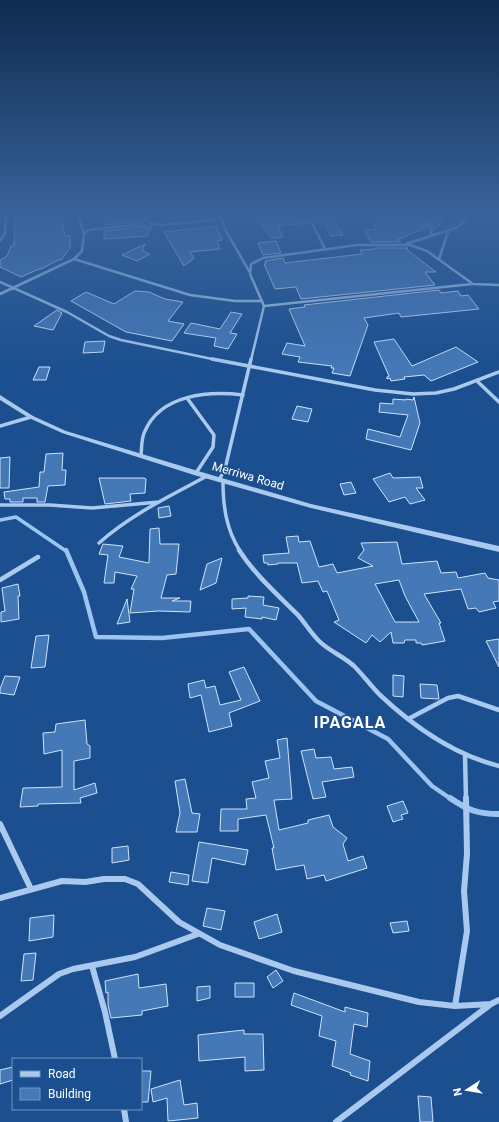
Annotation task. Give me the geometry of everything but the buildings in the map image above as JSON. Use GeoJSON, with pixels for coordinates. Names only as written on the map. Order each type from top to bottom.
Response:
{"type":"FeatureCollection","features":[{"type":"Feature","properties":{"kind":"street"},"geometry":{"type":"LineString","coordinates":[[0,294],[61,265]]}},
{"type":"Feature","properties":{"kind":"street"},"geometry":{"type":"LineString","coordinates":[[97,265],[190,295],[235,302],[262,302]]}},
{"type":"Feature","properties":{"kind":"street"},"geometry":{"type":"LineString","coordinates":[[245,265],[264,306],[259,319],[250,367],[221,480],[225,521],[234,543],[247,562],[302,620],[310,632],[320,642],[354,666],[381,696],[425,729],[465,754],[484,763],[499,766]]}},
{"type":"Feature","properties":{"kind":"street"},"geometry":{"type":"LineString","coordinates":[[250,274],[251,265]]}},
{"type":"Feature","properties":{"kind":"street"},"geometry":{"type":"LineString","coordinates":[[448,265],[473,284]]}},
{"type":"Feature","properties":{"kind":"street"},"geometry":{"type":"LineString","coordinates":[[0,282],[67,312],[115,338],[250,367],[376,389],[416,394],[440,392],[478,382],[499,372]]}},
{"type":"Feature","properties":{"kind":"street"},"geometry":{"type":"LineString","coordinates":[[264,306],[473,284],[499,285]]}},
{"type":"Feature","properties":{"kind":"street"},"geometry":{"type":"LineString","coordinates":[[478,382],[499,402]]}},
{"type":"Feature","properties":{"kind":"street"},"geometry":{"type":"LineString","coordinates":[[141,455],[143,434],[152,419],[164,408],[187,398],[209,393],[231,393],[243,395]]}},
{"type":"Feature","properties":{"kind":"street","name":"Merriwa Road"},"geometry":{"type":"LineString","coordinates":[[0,397],[31,417],[64,432],[196,473],[362,518],[499,549]]}},
{"type":"Feature","properties":{"kind":"street"},"geometry":{"type":"LineString","coordinates":[[187,398],[214,435],[213,447],[196,473]]}},
{"type":"Feature","properties":{"kind":"street"},"geometry":{"type":"LineString","coordinates":[[0,426],[31,417]]}},
{"type":"Feature","properties":{"kind":"street"},"geometry":{"type":"LineString","coordinates":[[99,543],[108,535],[159,502],[207,476]]}},
{"type":"Feature","properties":{"kind":"street"},"geometry":{"type":"LineString","coordinates":[[0,505],[50,505],[92,508],[159,502]]}},
{"type":"Feature","properties":{"kind":"street"},"geometry":{"type":"LineString","coordinates":[[0,580],[38,557]]}},
{"type":"Feature","properties":{"kind":"street"},"geometry":{"type":"LineString","coordinates":[[410,718],[448,698],[458,696],[499,710]]}},
{"type":"Feature","properties":{"kind":"street"},"geometry":{"type":"LineString","coordinates":[[455,1006],[467,931],[464,890],[466,854],[465,754]]}},
{"type":"Feature","properties":{"kind":"street"},"geometry":{"type":"LineString","coordinates":[[0,824],[31,889]]}},
{"type":"Feature","properties":{"kind":"street"},"geometry":{"type":"LineString","coordinates":[[0,898],[62,881],[85,882],[117,878],[129,880],[143,888],[179,922],[198,934],[245,956],[294,971],[419,1002],[455,1006],[491,1004]]}},
{"type":"Feature","properties":{"kind":"street"},"geometry":{"type":"LineString","coordinates":[[0,1016],[59,974],[73,969],[134,957],[198,934]]}},
{"type":"Feature","properties":{"kind":"street"},"geometry":{"type":"LineString","coordinates":[[92,966],[105,1012],[115,1058]]}},
{"type":"Feature","properties":{"kind":"street"},"geometry":{"type":"LineString","coordinates":[[336,1122],[491,1004],[499,1000]]}},
{"type":"Feature","properties":{"kind":"street"},"geometry":{"type":"LineString","coordinates":[[124,1110],[126,1122]]}},
{"type":"Feature","properties":{"kind":"waterway"},"geometry":{"type":"LineString","coordinates":[[0,520],[16,517],[66,551]]}},
{"type":"Feature","properties":{"kind":"waterway"},"geometry":{"type":"LineString","coordinates":[[66,550],[84,592],[96,637],[162,638],[249,629],[316,701],[388,739],[432,786],[451,799]]}},
{"type":"Feature","properties":{"kind":"waterway"},"geometry":{"type":"LineString","coordinates":[[450,798],[462,806],[479,812],[499,814]]}},
{"type":"Feature","properties":{"kind":"district","name":"IPAGALA"},"geometry":{"type":"Point","coordinates":[350,722]}}]}
